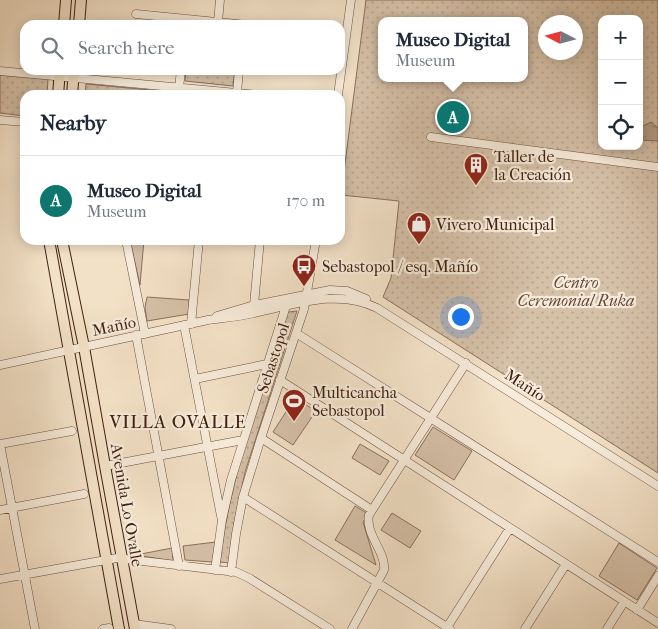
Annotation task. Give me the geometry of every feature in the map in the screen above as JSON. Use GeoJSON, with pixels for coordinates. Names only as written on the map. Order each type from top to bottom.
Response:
{"type":"FeatureCollection","features":[{"type":"Feature","properties":{"kind":"main road"},"geometry":{"type":"LineString","coordinates":[[64,20],[66,0]]}},
{"type":"Feature","properties":{"kind":"main road"},"geometry":{"type":"LineString","coordinates":[[79,20],[81,0]]}},
{"type":"Feature","properties":{"kind":"main road"},"geometry":{"type":"LineString","coordinates":[[58,90],[60,75]]}},
{"type":"Feature","properties":{"kind":"main road"},"geometry":{"type":"LineString","coordinates":[[72,90],[74,75]]}},
{"type":"Feature","properties":{"kind":"main road","name":"Avenida Lo Ovalle"},"geometry":{"type":"LineString","coordinates":[[50,245],[107,559],[111,629]]}},
{"type":"Feature","properties":{"kind":"main road","name":"Avenida Lo Ovalle"},"geometry":{"type":"LineString","coordinates":[[63,245],[84,347],[135,627]]}},
{"type":"Feature","properties":{"kind":"street"},"geometry":{"type":"LineString","coordinates":[[218,20],[220,0]]}},
{"type":"Feature","properties":{"kind":"street"},"geometry":{"type":"LineString","coordinates":[[345,44],[351,0]]}},
{"type":"Feature","properties":{"kind":"street"},"geometry":{"type":"LineString","coordinates":[[136,14],[173,20]]}},
{"type":"Feature","properties":{"kind":"street"},"geometry":{"type":"LineString","coordinates":[[0,71],[20,72]]}},
{"type":"Feature","properties":{"kind":"street"},"geometry":{"type":"LineString","coordinates":[[82,75],[202,90]]}},
{"type":"Feature","properties":{"kind":"street"},"geometry":{"type":"LineString","coordinates":[[179,88],[180,75]]}},
{"type":"Feature","properties":{"kind":"street"},"geometry":{"type":"LineString","coordinates":[[237,90],[239,75]]}},
{"type":"Feature","properties":{"kind":"street"},"geometry":{"type":"LineString","coordinates":[[339,90],[341,75]]}},
{"type":"Feature","properties":{"kind":"street"},"geometry":{"type":"LineString","coordinates":[[0,120],[20,122]]}},
{"type":"Feature","properties":{"kind":"street"},"geometry":{"type":"LineString","coordinates":[[431,137],[658,167]]}},
{"type":"Feature","properties":{"kind":"street"},"geometry":{"type":"LineString","coordinates":[[127,245],[145,334]]}},
{"type":"Feature","properties":{"kind":"street"},"geometry":{"type":"LineString","coordinates":[[198,245],[188,324],[195,379],[222,520]]}},
{"type":"Feature","properties":{"kind":"street"},"geometry":{"type":"LineString","coordinates":[[254,305],[260,245]]}},
{"type":"Feature","properties":{"kind":"street","name":"Sebastopol"},"geometry":{"type":"LineString","coordinates":[[231,572],[243,498],[306,298],[315,245]]}},
{"type":"Feature","properties":{"kind":"street","name":"Mañío"},"geometry":{"type":"LineString","coordinates":[[0,365],[188,324],[241,316],[286,306],[306,298]]}},
{"type":"Feature","properties":{"kind":"street","name":"Mañío"},"geometry":{"type":"LineString","coordinates":[[208,320],[221,314],[254,305],[306,298],[356,299],[377,308],[658,486]]}},
{"type":"Feature","properties":{"kind":"street","name":"Sebastopol"},"geometry":{"type":"LineString","coordinates":[[215,570],[222,520],[231,480],[286,306]]}},
{"type":"Feature","properties":{"kind":"street"},"geometry":{"type":"LineString","coordinates":[[296,333],[658,562]]}},
{"type":"Feature","properties":{"kind":"street"},"geometry":{"type":"LineString","coordinates":[[136,336],[179,566]]}},
{"type":"Feature","properties":{"kind":"street"},"geometry":{"type":"LineString","coordinates":[[195,379],[267,364]]}},
{"type":"Feature","properties":{"kind":"street"},"geometry":{"type":"LineString","coordinates":[[352,629],[384,570],[384,563],[369,527],[368,518],[466,364]]}},
{"type":"Feature","properties":{"kind":"street"},"geometry":{"type":"LineString","coordinates":[[280,380],[658,623]]}},
{"type":"Feature","properties":{"kind":"street"},"geometry":{"type":"LineString","coordinates":[[35,629],[0,444],[72,431]]}},
{"type":"Feature","properties":{"kind":"street"},"geometry":{"type":"LineString","coordinates":[[261,438],[372,510]]}},
{"type":"Feature","properties":{"kind":"street"},"geometry":{"type":"LineString","coordinates":[[105,466],[243,440]]}},
{"type":"Feature","properties":{"kind":"street"},"geometry":{"type":"LineString","coordinates":[[0,510],[84,494]]}},
{"type":"Feature","properties":{"kind":"street"},"geometry":{"type":"LineString","coordinates":[[243,498],[448,628],[510,528]]}},
{"type":"Feature","properties":{"kind":"street"},"geometry":{"type":"LineString","coordinates":[[0,579],[107,559],[122,558],[231,572],[249,578],[330,629]]}},
{"type":"Feature","properties":{"kind":"street"},"geometry":{"type":"LineString","coordinates":[[525,629],[566,564]]}},
{"type":"Feature","properties":{"kind":"street"},"geometry":{"type":"LineString","coordinates":[[637,610],[658,576]]}},
{"type":"Feature","properties":{"kind":"street"},"geometry":{"type":"LineString","coordinates":[[607,629],[624,602]]}},
{"type":"Feature","properties":{"kind":"street"},"geometry":{"type":"LineString","coordinates":[[135,627],[171,629]]}},
{"type":"Feature","properties":{"kind":"green space","name":"Centro Ceremonial Ruka"},"geometry":{"type":"Polygon","coordinates":[[[366,0],[658,0],[658,473],[383,297],[391,278],[399,201],[345,195],[345,164],[366,0]]]}},
{"type":"Feature","properties":{"kind":"green space"},"geometry":{"type":"Polygon","coordinates":[[[0,75],[48,79],[47,90],[20,90],[20,115],[0,113],[0,75]]]}},
{"type":"Feature","properties":{"kind":"green space"},"geometry":{"type":"Polygon","coordinates":[[[186,75],[234,75],[233,86],[185,81],[186,75]]]}},
{"type":"Feature","properties":{"kind":"green space"},"geometry":{"type":"Polygon","coordinates":[[[86,84],[150,90],[85,90],[86,84]]]}},
{"type":"Feature","properties":{"kind":"green space"},"geometry":{"type":"Polygon","coordinates":[[[131,245],[144,245],[140,285],[131,245]]]}},
{"type":"Feature","properties":{"kind":"green space"},"geometry":{"type":"Polygon","coordinates":[[[147,297],[189,300],[189,314],[147,321],[145,307],[147,297]]]}},
{"type":"Feature","properties":{"kind":"green space"},"geometry":{"type":"Polygon","coordinates":[[[297,311],[245,472],[235,519],[229,563],[220,562],[231,498],[257,404],[288,312],[297,311]]]}},
{"type":"Feature","properties":{"kind":"green space","name":"Multicancha Sebastopol"},"geometry":{"type":"Polygon","coordinates":[[[295,398],[316,411],[293,445],[273,432],[295,398]]]}},
{"type":"Feature","properties":{"kind":"green space"},"geometry":{"type":"Polygon","coordinates":[[[433,427],[472,451],[454,480],[415,455],[433,427]]]}},
{"type":"Feature","properties":{"kind":"green space"},"geometry":{"type":"Polygon","coordinates":[[[360,444],[389,461],[380,475],[352,458],[360,444]]]}},
{"type":"Feature","properties":{"kind":"green space"},"geometry":{"type":"Polygon","coordinates":[[[355,506],[368,514],[363,522],[376,565],[335,540],[355,506]]]}},
{"type":"Feature","properties":{"kind":"green space"},"geometry":{"type":"Polygon","coordinates":[[[392,513],[421,531],[410,548],[381,530],[392,513]]]}},
{"type":"Feature","properties":{"kind":"green space"},"geometry":{"type":"Polygon","coordinates":[[[216,542],[212,562],[185,560],[183,546],[216,542]]]}},
{"type":"Feature","properties":{"kind":"green space"},"geometry":{"type":"Polygon","coordinates":[[[619,543],[657,568],[637,600],[599,576],[619,543]]]}},
{"type":"Feature","properties":{"kind":"green space"},"geometry":{"type":"Polygon","coordinates":[[[172,548],[173,561],[136,555],[172,548]]]}},
{"type":"Feature","properties":{"kind":"water"},"geometry":{"type":"Polygon","coordinates":[[[651,122],[658,128],[658,141],[643,140],[643,126],[651,122]]]}},
{"type":"Feature","properties":{"kind":"place","name":"Museo Digital"},"geometry":{"type":"Point","coordinates":[453,117]}},
{"type":"Feature","properties":{"kind":"place","name":"Taller de la Creación"},"geometry":{"type":"Point","coordinates":[476,186]}},
{"type":"Feature","properties":{"kind":"place","name":"Vivero Municipal"},"geometry":{"type":"Point","coordinates":[419,245]}},
{"type":"Feature","properties":{"kind":"place","name":"Sebastopol / esq. Mañío"},"geometry":{"type":"Point","coordinates":[304,287]}},
{"type":"Feature","properties":{"kind":"place","name":"Multicancha Sebastopol"},"geometry":{"type":"Point","coordinates":[294,422]}},
{"type":"Feature","properties":{"kind":"district","name":"VILLA OVALLE"},"geometry":{"type":"Point","coordinates":[178,422]}}]}
